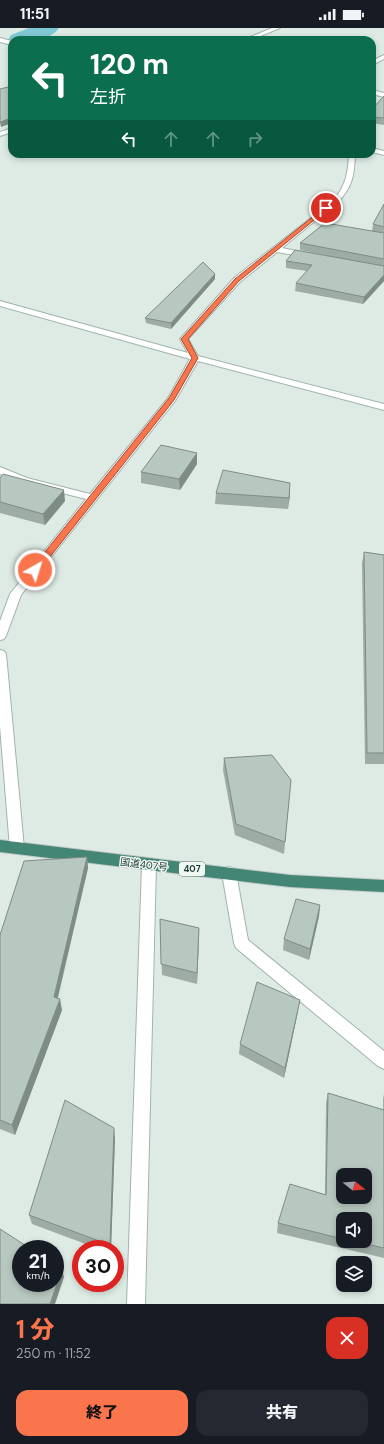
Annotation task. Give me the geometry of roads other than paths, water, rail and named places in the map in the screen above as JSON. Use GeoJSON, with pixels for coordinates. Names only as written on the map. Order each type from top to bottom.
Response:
{"type":"FeatureCollection","features":[{"type":"Feature","properties":{"kind":"highway","name":"国道407号"},"geometry":{"type":"LineString","coordinates":[[0,846],[290,881],[384,886]]}},
{"type":"Feature","properties":{"kind":"street"},"geometry":{"type":"LineString","coordinates":[[256,36],[277,28]]}},
{"type":"Feature","properties":{"kind":"street"},"geometry":{"type":"LineString","coordinates":[[195,358],[184,339],[237,280],[311,224],[336,201],[346,189],[351,175],[352,158]]}},
{"type":"Feature","properties":{"kind":"street"},"geometry":{"type":"LineString","coordinates":[[276,250],[314,257]]}},
{"type":"Feature","properties":{"kind":"street"},"geometry":{"type":"LineString","coordinates":[[0,303],[195,358],[384,407]]}},
{"type":"Feature","properties":{"kind":"street"},"geometry":{"type":"LineString","coordinates":[[0,636],[16,594],[172,399],[195,358]]}},
{"type":"Feature","properties":{"kind":"street"},"geometry":{"type":"LineString","coordinates":[[0,470],[23,480],[93,498]]}},
{"type":"Feature","properties":{"kind":"street"},"geometry":{"type":"LineString","coordinates":[[0,654],[17,848]]}},
{"type":"Feature","properties":{"kind":"street"},"geometry":{"type":"LineString","coordinates":[[136,1304],[149,865]]}},
{"type":"Feature","properties":{"kind":"street"},"geometry":{"type":"LineString","coordinates":[[229,873],[241,943],[384,1061]]}},
{"type":"Feature","properties":{"kind":"waterway"},"geometry":{"type":"LineString","coordinates":[[29,36],[48,28]]}}]}
